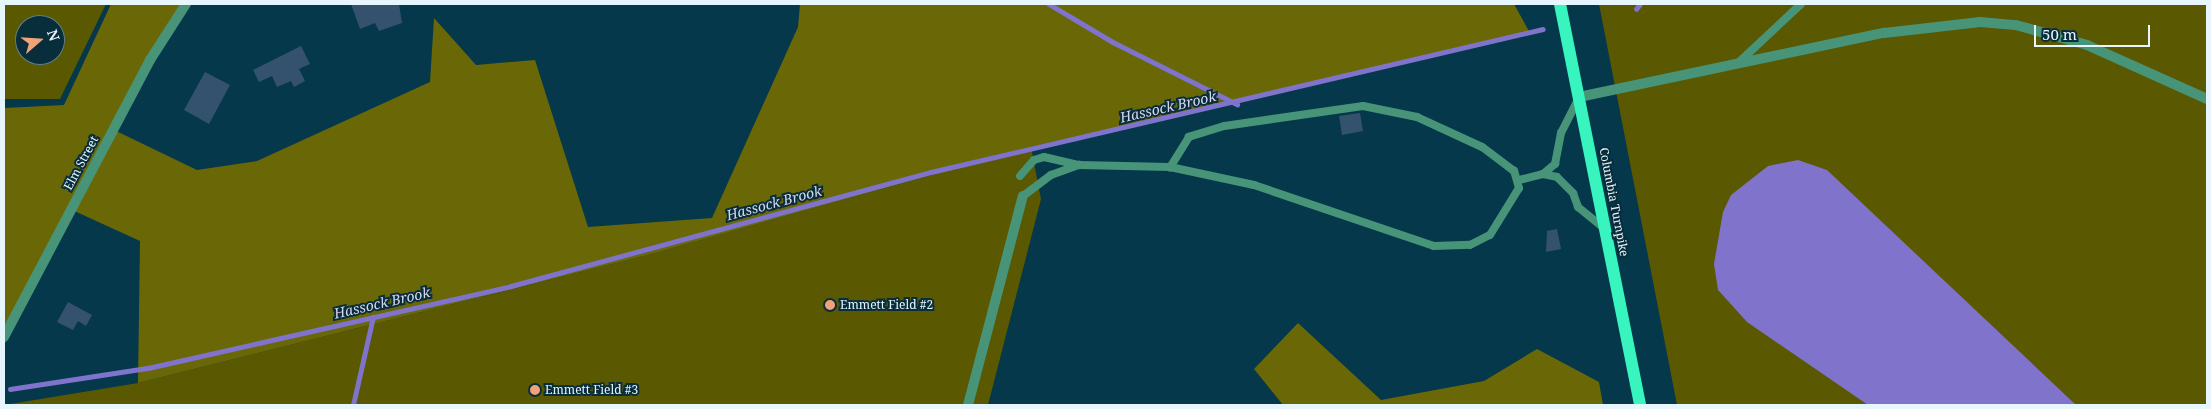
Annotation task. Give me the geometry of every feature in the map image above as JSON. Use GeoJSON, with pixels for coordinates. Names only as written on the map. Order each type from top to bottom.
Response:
{"type":"FeatureCollection","features":[{"type":"Feature","properties":{"kind":"main road","name":"Columbia Turnpike"},"geometry":{"type":"LineString","coordinates":[[1560,4],[1640,405]]}},
{"type":"Feature","properties":{"kind":"street","name":"Elm Street"},"geometry":{"type":"LineString","coordinates":[[4,337],[150,60],[186,4]]}},
{"type":"Feature","properties":{"kind":"street"},"geometry":{"type":"LineString","coordinates":[[1579,97],[1884,33],[1980,22],[2016,25],[2087,45],[2207,100]]}},
{"type":"Feature","properties":{"kind":"street"},"geometry":{"type":"LineString","coordinates":[[968,405],[1023,196]]}},
{"type":"Feature","properties":{"kind":"lane"},"geometry":{"type":"LineString","coordinates":[[1738,63],[1800,4]]}},
{"type":"Feature","properties":{"kind":"lane"},"geometry":{"type":"LineString","coordinates":[[1519,180],[1543,174],[1555,164],[1561,133],[1579,97]]}},
{"type":"Feature","properties":{"kind":"lane"},"geometry":{"type":"LineString","coordinates":[[1170,167],[1189,137],[1224,126],[1363,106],[1396,110],[1439,126],[1494,154],[1519,180]]}},
{"type":"Feature","properties":{"kind":"lane"},"geometry":{"type":"LineString","coordinates":[[1020,176],[1034,160],[1044,157],[1079,165],[1170,167],[1263,188],[1434,246],[1470,246],[1490,235],[1513,200],[1519,180]]}},
{"type":"Feature","properties":{"kind":"lane"},"geometry":{"type":"LineString","coordinates":[[1023,196],[1051,176],[1079,165]]}},
{"type":"Feature","properties":{"kind":"lane"},"geometry":{"type":"LineString","coordinates":[[1543,174],[1565,184],[1578,207],[1606,230]]}},
{"type":"Feature","properties":{"kind":"shaded area"},"geometry":{"type":"Polygon","coordinates":[[[4,4],[106,4],[60,99],[4,99],[4,4]]]}},
{"type":"Feature","properties":{"kind":"shaded area"},"geometry":{"type":"Polygon","coordinates":[[[111,4],[188,4],[114,130],[197,170],[257,161],[430,82],[434,18],[476,65],[535,60],[588,227],[712,218],[798,27],[800,4],[1514,4],[1530,33],[1031,147],[648,255],[138,383],[140,241],[70,209],[4,345],[4,108],[64,105],[111,4]]]}},
{"type":"Feature","properties":{"kind":"shaded area"},"geometry":{"type":"Polygon","coordinates":[[[1599,4],[2207,4],[2207,405],[1677,405],[1599,4]]]}},
{"type":"Feature","properties":{"kind":"shaded area"},"geometry":{"type":"Polygon","coordinates":[[[1031,147],[1041,199],[988,405],[4,405],[138,383],[648,255],[1031,147]]]}},
{"type":"Feature","properties":{"kind":"shaded area"},"geometry":{"type":"Polygon","coordinates":[[[1798,160],[1827,170],[2076,405],[1868,405],[1747,322],[1718,290],[1714,264],[1723,212],[1731,195],[1768,166],[1798,160]]]}},
{"type":"Feature","properties":{"kind":"shaded area"},"geometry":{"type":"Polygon","coordinates":[[[1298,323],[1381,400],[1484,381],[1537,349],[1599,382],[1603,405],[1283,405],[1254,369],[1298,323]]]}},
{"type":"Feature","properties":{"kind":"building"},"geometry":{"type":"Polygon","coordinates":[[[351,4],[399,4],[402,23],[379,31],[375,23],[360,29],[351,4]]]}},
{"type":"Feature","properties":{"kind":"building"},"geometry":{"type":"Polygon","coordinates":[[[301,46],[310,64],[299,69],[305,81],[294,87],[291,81],[277,87],[272,76],[259,82],[253,70],[301,46]]]}},
{"type":"Feature","properties":{"kind":"building"},"geometry":{"type":"Polygon","coordinates":[[[205,72],[230,85],[209,124],[184,110],[205,72]]]}},
{"type":"Feature","properties":{"kind":"building"},"geometry":{"type":"Polygon","coordinates":[[[1360,113],[1363,131],[1342,135],[1339,116],[1360,113]]]}},
{"type":"Feature","properties":{"kind":"building"},"geometry":{"type":"Polygon","coordinates":[[[1557,229],[1561,249],[1546,252],[1547,231],[1557,229]]]}},
{"type":"Feature","properties":{"kind":"building"},"geometry":{"type":"Polygon","coordinates":[[[68,302],[92,315],[86,326],[78,321],[73,330],[57,322],[68,302]]]}},
{"type":"Feature","properties":{"kind":"waterway"},"geometry":{"type":"LineString","coordinates":[[1049,4],[1113,42],[1237,104]]}},
{"type":"Feature","properties":{"kind":"waterway","name":"Hassock Brook"},"geometry":{"type":"LineString","coordinates":[[1636,9],[1640,4]]}},
{"type":"Feature","properties":{"kind":"waterway","name":"Hassock Brook"},"geometry":{"type":"LineString","coordinates":[[10,389],[148,368],[511,286],[931,172],[1543,29]]}},
{"type":"Feature","properties":{"kind":"waterway"},"geometry":{"type":"LineString","coordinates":[[353,405],[373,317]]}},
{"type":"Feature","properties":{"kind":"place","name":"Emmett Field #2"},"geometry":{"type":"Point","coordinates":[830,305]}},
{"type":"Feature","properties":{"kind":"place","name":"Emmett Field #3"},"geometry":{"type":"Point","coordinates":[535,390]}}]}
